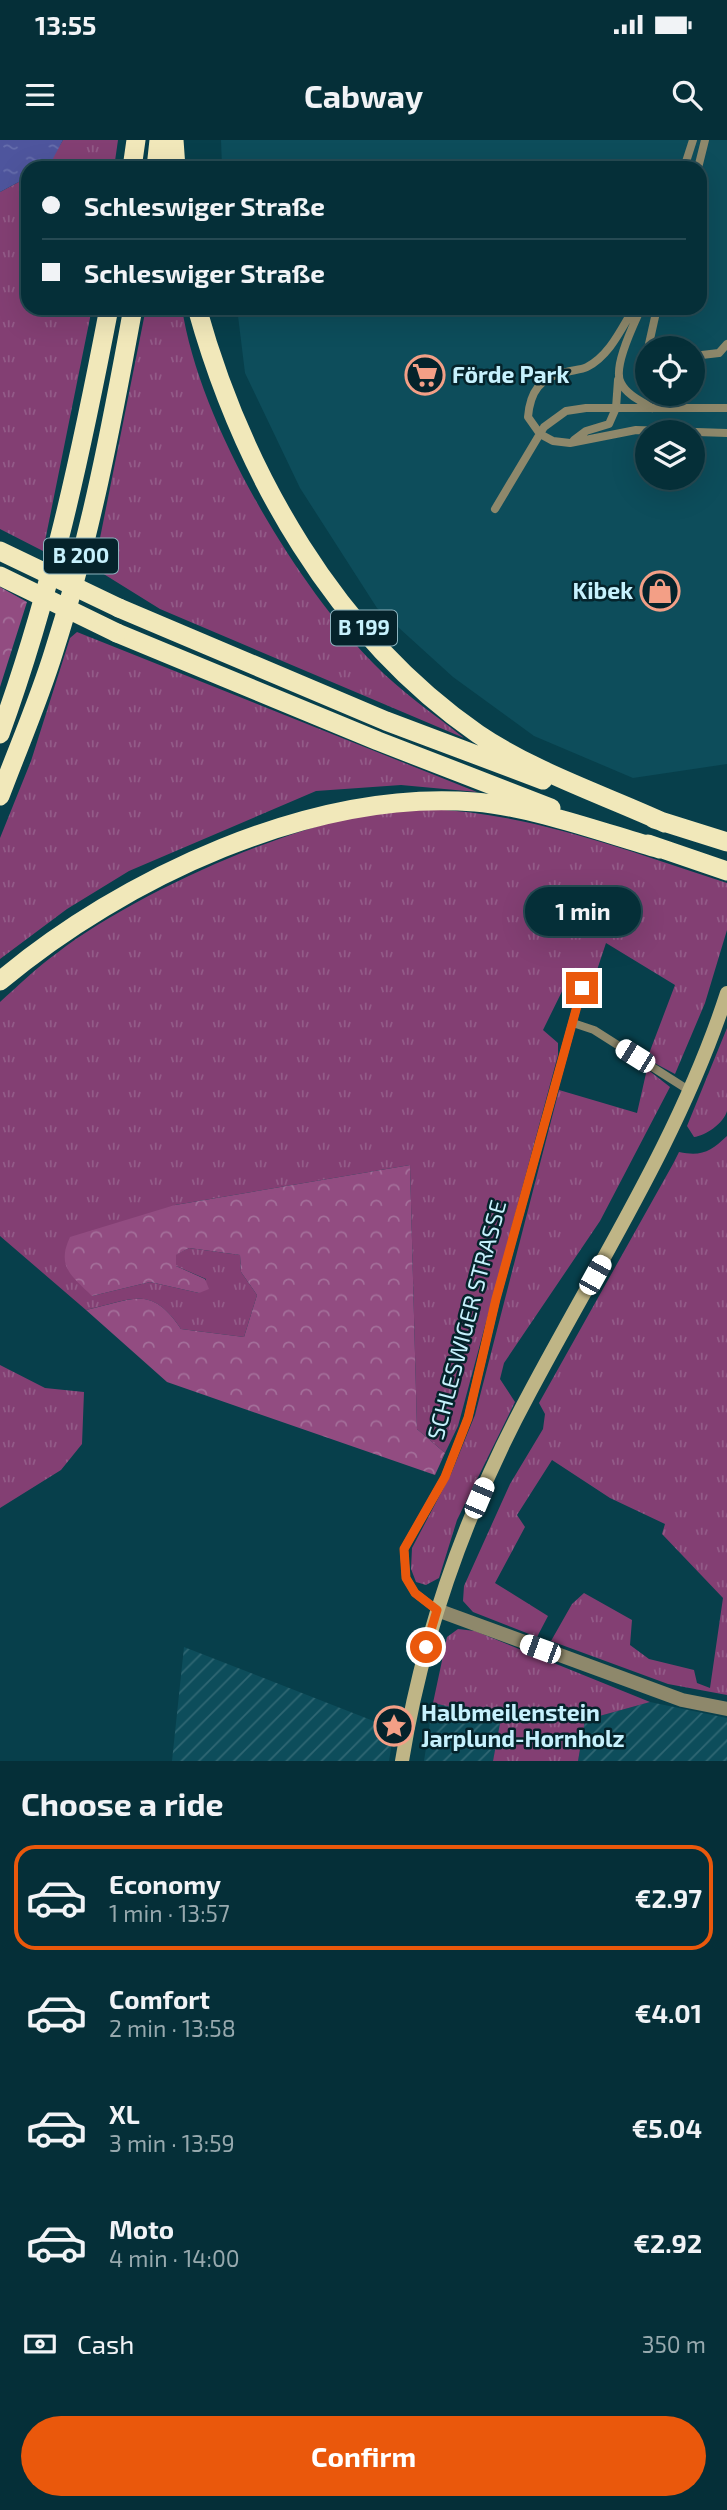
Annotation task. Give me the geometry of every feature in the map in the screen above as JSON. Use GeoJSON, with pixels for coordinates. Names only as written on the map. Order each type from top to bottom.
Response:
{"type":"FeatureCollection","features":[{"type":"Feature","properties":{"kind":"highway"},"geometry":{"type":"LineString","coordinates":[[157,161],[159,140]]}},
{"type":"Feature","properties":{"kind":"highway"},"geometry":{"type":"LineString","coordinates":[[174,140],[176,161]]}},
{"type":"Feature","properties":{"kind":"highway","name":"B 200"},"geometry":{"type":"LineString","coordinates":[[0,734],[32,648],[55,567],[108,315]]}},
{"type":"Feature","properties":{"kind":"highway","name":"B 200"},"geometry":{"type":"LineString","coordinates":[[0,796],[54,653],[78,572],[132,315]]}},
{"type":"Feature","properties":{"kind":"highway","name":"B 199"},"geometry":{"type":"LineString","coordinates":[[199,315],[215,373],[253,462],[307,556],[379,646],[431,698],[481,735],[532,763],[665,823],[727,842]]}},
{"type":"Feature","properties":{"kind":"highway"},"geometry":{"type":"LineString","coordinates":[[0,551],[119,608],[386,720],[665,823]]}},
{"type":"Feature","properties":{"kind":"highway"},"geometry":{"type":"LineString","coordinates":[[0,576],[117,633],[378,741],[660,849],[727,871]]}},
{"type":"Feature","properties":{"kind":"highway"},"geometry":{"type":"LineString","coordinates":[[0,981],[33,953],[142,885],[259,834],[332,812],[398,802],[477,802],[660,849]]}},
{"type":"Feature","properties":{"kind":"main road"},"geometry":{"type":"LineString","coordinates":[[402,1761],[410,1715],[437,1610],[488,1476],[529,1393],[669,1139],[727,993]]}},
{"type":"Feature","properties":{"kind":"street","name":"SCHLESWIGER STRASSE"},"geometry":{"type":"LineString","coordinates":[[437,1610],[682,1700],[727,1709]]}},
{"type":"Feature","properties":{"kind":"lane"},"geometry":{"type":"LineString","coordinates":[[686,161],[693,140]]}},
{"type":"Feature","properties":{"kind":"lane"},"geometry":{"type":"LineString","coordinates":[[700,161],[705,140]]}},
{"type":"Feature","properties":{"kind":"lane"},"geometry":{"type":"LineString","coordinates":[[630,315],[609,350],[586,368],[561,373],[540,383],[529,397],[528,417],[540,434],[553,441],[570,443],[636,430],[727,433]]}},
{"type":"Feature","properties":{"kind":"lane"},"geometry":{"type":"LineString","coordinates":[[570,443],[586,431],[608,424],[616,408],[619,366],[637,315]]}},
{"type":"Feature","properties":{"kind":"lane"},"geometry":{"type":"LineString","coordinates":[[653,336],[656,315]]}},
{"type":"Feature","properties":{"kind":"lane"},"geometry":{"type":"LineString","coordinates":[[705,355],[719,353],[727,344]]}},
{"type":"Feature","properties":{"kind":"lane"},"geometry":{"type":"LineString","coordinates":[[618,377],[628,392],[652,408]]}},
{"type":"Feature","properties":{"kind":"lane"},"geometry":{"type":"LineString","coordinates":[[674,406],[678,408]]}},
{"type":"Feature","properties":{"kind":"lane"},"geometry":{"type":"LineString","coordinates":[[495,509],[544,427],[566,411],[727,408]]}},
{"type":"Feature","properties":{"kind":"lane","name":"SCHLESWIGER STRASSE"},"geometry":{"type":"LineString","coordinates":[[437,1610],[415,1593],[406,1578],[404,1549],[445,1477],[468,1418],[496,1299],[582,988]]}},
{"type":"Feature","properties":{"kind":"lane"},"geometry":{"type":"LineString","coordinates":[[573,1023],[594,1030],[690,1091]]}},
{"type":"Feature","properties":{"kind":"shaded area"},"geometry":{"type":"Polygon","coordinates":[[[221,140],[727,140],[727,764],[633,778],[534,736],[453,677],[377,608],[300,488],[245,373],[238,315],[707,315],[707,161],[222,161],[221,140]]]}},
{"type":"Feature","properties":{"kind":"shaded area"},"geometry":{"type":"Polygon","coordinates":[[[184,1647],[394,1729],[389,1761],[172,1761],[184,1647]]]}},
{"type":"Feature","properties":{"kind":"shaded area"},"geometry":{"type":"Polygon","coordinates":[[[650,1702],[727,1718],[727,1761],[578,1761],[585,1720],[650,1702]]]}},
{"type":"Feature","properties":{"kind":"shaded area"},"geometry":{"type":"Polygon","coordinates":[[[433,1703],[502,1718],[493,1761],[424,1761],[433,1703]]]}},
{"type":"Feature","properties":{"kind":"green space"},"geometry":{"type":"Polygon","coordinates":[[[63,140],[118,140],[115,161],[50,161],[63,140]]]}},
{"type":"Feature","properties":{"kind":"green space"},"geometry":{"type":"Polygon","coordinates":[[[21,181],[21,315],[91,315],[43,551],[0,529],[0,192],[21,181]]]}},
{"type":"Feature","properties":{"kind":"green space"},"geometry":{"type":"Polygon","coordinates":[[[145,315],[184,315],[192,353],[229,449],[254,498],[283,545],[343,630],[374,664],[464,738],[160,609],[94,568],[145,315]]]}},
{"type":"Feature","properties":{"kind":"green space"},"geometry":{"type":"Polygon","coordinates":[[[0,587],[27,602],[0,687],[0,587]]]}},
{"type":"Feature","properties":{"kind":"green space"},"geometry":{"type":"Polygon","coordinates":[[[77,632],[477,792],[401,785],[316,791],[129,871],[67,909],[0,959],[0,838],[31,761],[70,638],[77,632]]]}},
{"type":"Feature","properties":{"kind":"green space"},"geometry":{"type":"Polygon","coordinates":[[[427,809],[466,812],[542,826],[727,883],[727,930],[705,1003],[675,1074],[647,1059],[675,985],[606,943],[594,979],[571,973],[543,1030],[558,1043],[558,1055],[458,1426],[445,1453],[417,1429],[410,1165],[175,1205],[92,1296],[150,1282],[199,1293],[206,1279],[176,1266],[175,1255],[189,1248],[240,1255],[241,1272],[257,1295],[244,1337],[181,1329],[160,1306],[140,1299],[86,1310],[0,1236],[0,1002],[42,964],[87,932],[121,911],[199,871],[317,826],[362,815],[427,809]]]}},
{"type":"Feature","properties":{"kind":"green space"},"geometry":{"type":"Polygon","coordinates":[[[727,1028],[727,1111],[713,1128],[694,1137],[687,1126],[727,1028]]]}},
{"type":"Feature","properties":{"kind":"green space"},"geometry":{"type":"Polygon","coordinates":[[[647,1069],[670,1087],[600,1221],[504,1363],[500,1379],[515,1402],[457,1520],[439,1578],[426,1585],[416,1582],[411,1569],[412,1548],[451,1474],[475,1415],[559,1090],[637,1113],[647,1069]]]}},
{"type":"Feature","properties":{"kind":"green space"},"geometry":{"type":"Polygon","coordinates":[[[727,1136],[727,1695],[668,1684],[551,1641],[572,1604],[584,1593],[632,1620],[630,1645],[649,1659],[694,1670],[697,1683],[710,1688],[723,1598],[662,1534],[665,1524],[610,1498],[552,1460],[517,1515],[525,1527],[495,1583],[548,1616],[537,1637],[473,1612],[463,1601],[464,1586],[510,1484],[543,1429],[545,1414],[539,1403],[679,1152],[706,1152],[727,1136]]]}},
{"type":"Feature","properties":{"kind":"green space"},"geometry":{"type":"Polygon","coordinates":[[[410,1165],[417,1429],[445,1453],[435,1475],[167,1382],[86,1310],[140,1299],[160,1306],[181,1329],[244,1337],[257,1295],[241,1272],[240,1255],[189,1248],[176,1255],[176,1266],[205,1279],[209,1289],[199,1293],[150,1282],[92,1296],[68,1270],[66,1264],[66,1247],[70,1237],[175,1205],[410,1165]]]}},
{"type":"Feature","properties":{"kind":"green space"},"geometry":{"type":"Polygon","coordinates":[[[0,1365],[45,1388],[84,1392],[82,1444],[61,1470],[0,1508],[0,1365]]]}},
{"type":"Feature","properties":{"kind":"green space"},"geometry":{"type":"Polygon","coordinates":[[[458,1629],[475,1631],[650,1702],[585,1720],[578,1761],[493,1761],[501,1718],[433,1703],[447,1637],[458,1629]]]}},
{"type":"Feature","properties":{"kind":"water"},"geometry":{"type":"Polygon","coordinates":[[[0,140],[63,140],[52,161],[21,161],[21,181],[0,192],[0,140]]]}},
{"type":"Feature","properties":{"kind":"place","name":"Förde Park"},"geometry":{"type":"Point","coordinates":[425,375]}},
{"type":"Feature","properties":{"kind":"place","name":"Kibek"},"geometry":{"type":"Point","coordinates":[660,591]}},
{"type":"Feature","properties":{"kind":"place","name":"Halbmeilenstein Jarplund-Hornholz"},"geometry":{"type":"Point","coordinates":[394,1726]}},
{"type":"Feature","properties":{"kind":"route"},"geometry":{"type":"LineString","coordinates":[[426,1647],[437,1610],[415,1593],[406,1578],[404,1549],[445,1477],[468,1418],[496,1299],[582,988]]}}]}
